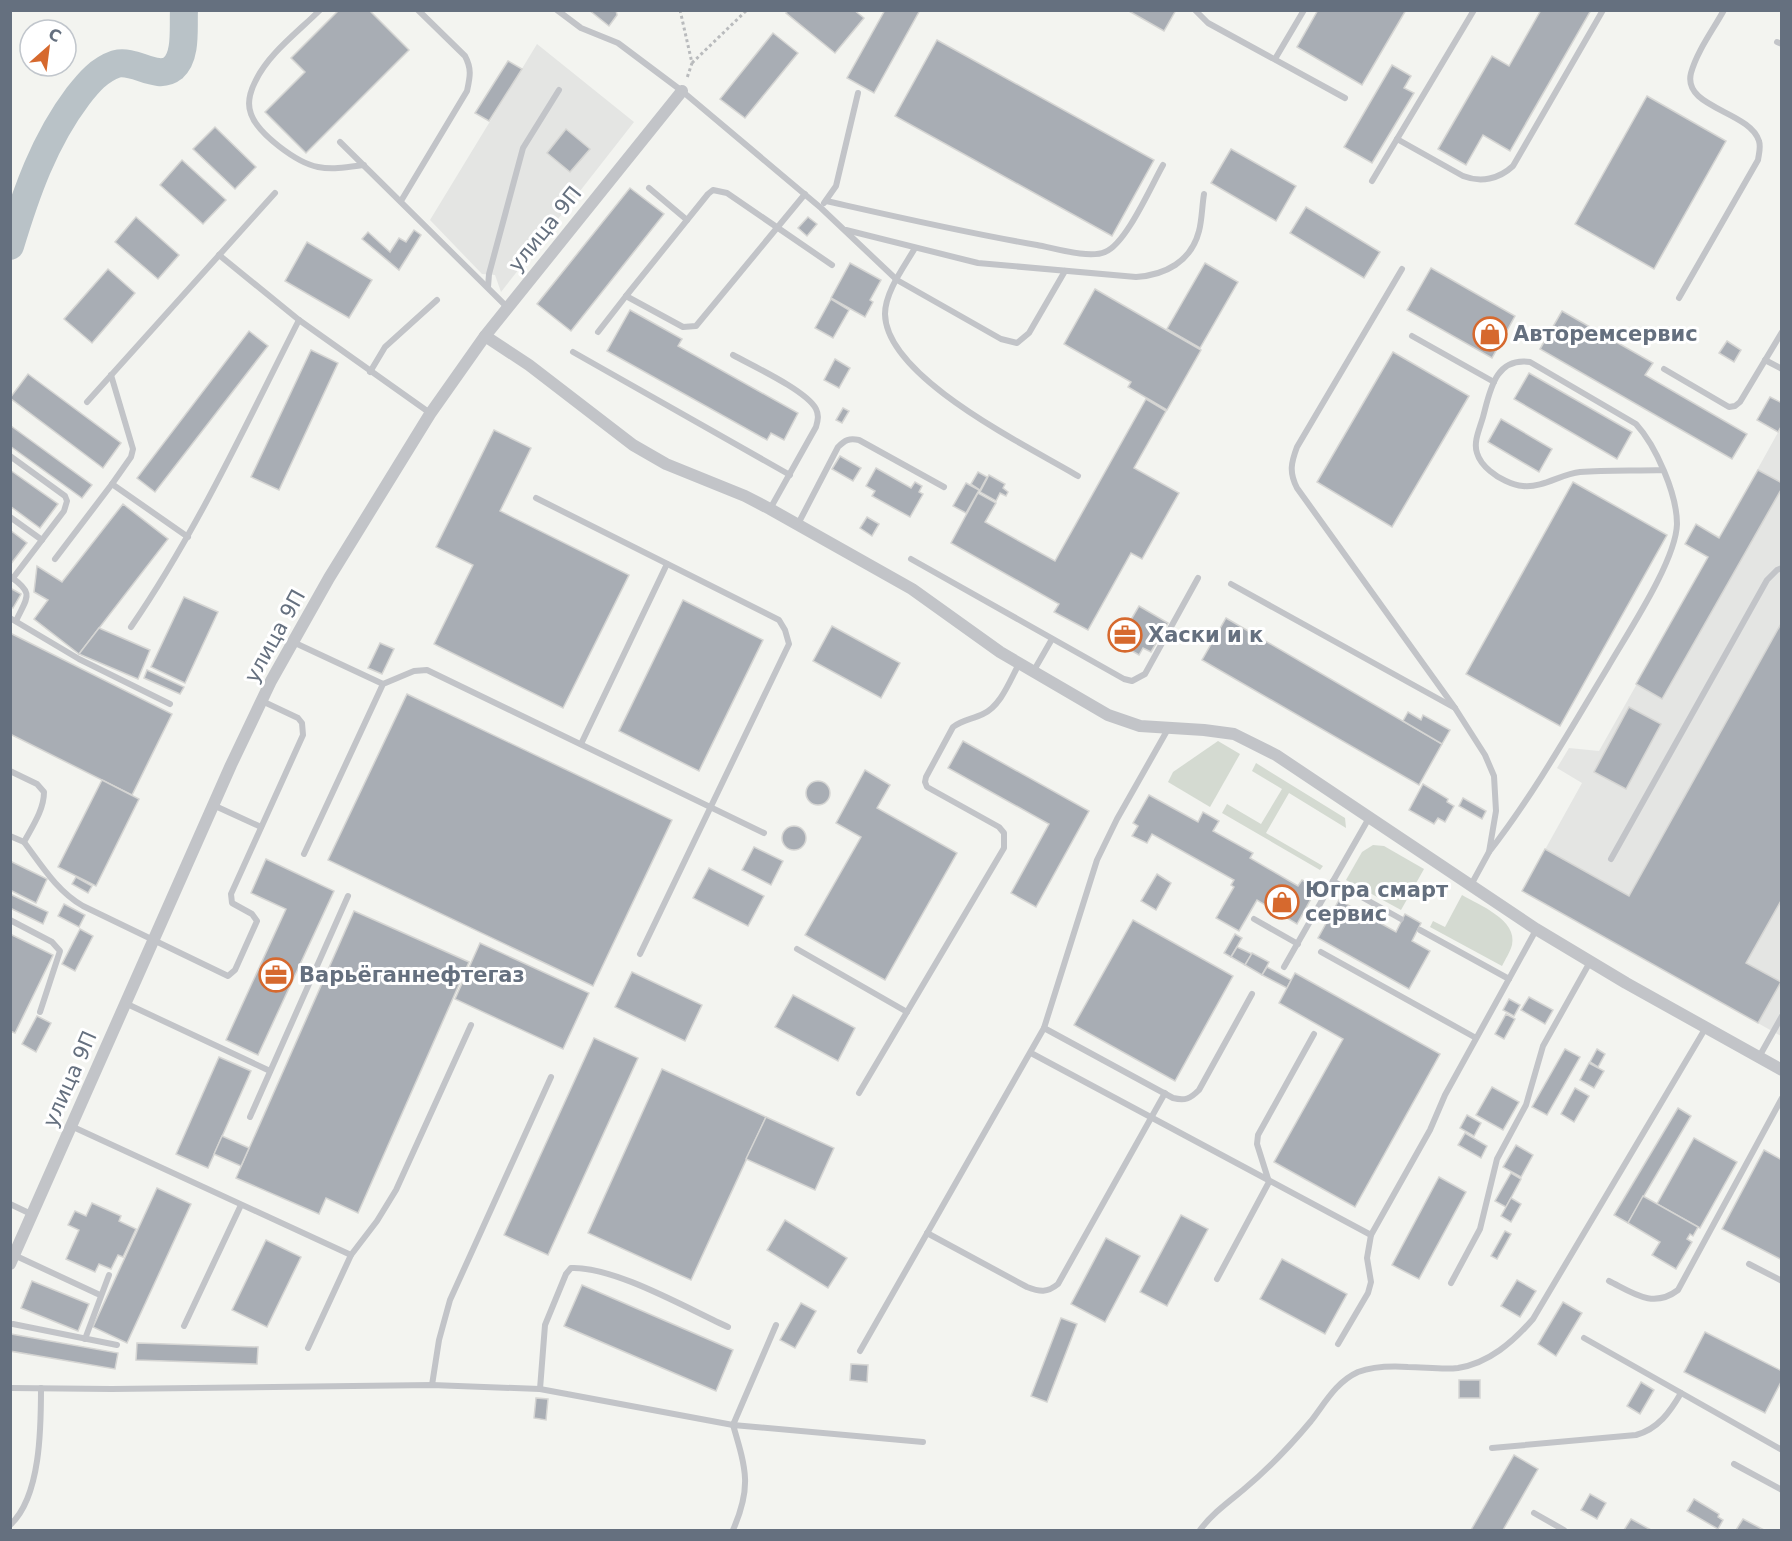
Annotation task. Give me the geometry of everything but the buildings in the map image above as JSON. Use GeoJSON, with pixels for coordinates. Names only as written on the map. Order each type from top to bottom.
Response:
{"type":"FeatureCollection","features":[{"type":"Feature","properties":{"kind":"street","name":"улица 9П"},"geometry":{"type":"LineString","coordinates":[[12,1259],[213,805],[261,701],[293,642],[373,503],[430,414],[485,336],[682,91]]}},
{"type":"Feature","properties":{"kind":"street"},"geometry":{"type":"LineString","coordinates":[[485,336],[529,365],[633,445],[666,464],[745,496],[798,524],[912,589],[1019,664],[1108,715],[1140,726],[1234,734],[1252,742],[1536,929],[1705,1029],[1782,1070]]}},
{"type":"Feature","properties":{"kind":"lane"},"geometry":{"type":"LineString","coordinates":[[320,10],[270,59],[260,72],[250,95],[250,113],[254,121],[279,147],[302,162],[330,169],[364,165]]}},
{"type":"Feature","properties":{"kind":"lane"},"geometry":{"type":"LineString","coordinates":[[401,201],[467,91],[471,76],[470,65],[465,56],[418,10]]}},
{"type":"Feature","properties":{"kind":"lane"},"geometry":{"type":"LineString","coordinates":[[557,10],[581,28],[618,43],[682,91],[821,208],[897,280],[1001,339],[1017,343],[1029,333],[1065,271]]}},
{"type":"Feature","properties":{"kind":"lane"},"geometry":{"type":"LineString","coordinates":[[1195,10],[1208,22],[1345,98]]}},
{"type":"Feature","properties":{"kind":"lane"},"geometry":{"type":"LineString","coordinates":[[1275,59],[1304,10]]}},
{"type":"Feature","properties":{"kind":"lane"},"geometry":{"type":"LineString","coordinates":[[1372,181],[1474,10]]}},
{"type":"Feature","properties":{"kind":"lane"},"geometry":{"type":"LineString","coordinates":[[1397,139],[1474,180],[1495,178],[1506,172],[1513,166],[1603,10]]}},
{"type":"Feature","properties":{"kind":"lane"},"geometry":{"type":"LineString","coordinates":[[1679,298],[1758,159],[1760,144],[1755,133],[1745,123],[1698,97],[1690,86],[1696,60],[1724,10]]}},
{"type":"Feature","properties":{"kind":"lane"},"geometry":{"type":"LineString","coordinates":[[488,287],[489,274],[523,148],[559,90]]}},
{"type":"Feature","properties":{"kind":"lane"},"geometry":{"type":"LineString","coordinates":[[821,208],[836,186],[858,93]]}},
{"type":"Feature","properties":{"kind":"lane"},"geometry":{"type":"LineString","coordinates":[[340,142],[507,307]]}},
{"type":"Feature","properties":{"kind":"lane"},"geometry":{"type":"LineString","coordinates":[[826,201],[950,230],[1081,253],[1104,253],[1112,248],[1126,232],[1163,165]]}},
{"type":"Feature","properties":{"kind":"lane"},"geometry":{"type":"LineString","coordinates":[[649,188],[687,220]]}},
{"type":"Feature","properties":{"kind":"lane"},"geometry":{"type":"LineString","coordinates":[[598,333],[713,190],[727,194],[832,265]]}},
{"type":"Feature","properties":{"kind":"lane"},"geometry":{"type":"LineString","coordinates":[[87,402],[275,193]]}},
{"type":"Feature","properties":{"kind":"lane"},"geometry":{"type":"LineString","coordinates":[[626,297],[683,327],[696,326],[804,194]]}},
{"type":"Feature","properties":{"kind":"lane"},"geometry":{"type":"LineString","coordinates":[[845,230],[978,263],[1136,277],[1156,275],[1168,270],[1187,255],[1194,245],[1200,231],[1204,194]]}},
{"type":"Feature","properties":{"kind":"lane"},"geometry":{"type":"LineString","coordinates":[[915,248],[888,299],[885,312],[888,332],[899,353],[936,389],[956,404],[1078,476]]}},
{"type":"Feature","properties":{"kind":"lane"},"geometry":{"type":"LineString","coordinates":[[219,255],[298,320],[430,414]]}},
{"type":"Feature","properties":{"kind":"lane"},"geometry":{"type":"LineString","coordinates":[[1402,269],[1297,447],[1291,462],[1291,475],[1297,488],[1455,708],[1485,755],[1494,776],[1496,811],[1489,852]]}},
{"type":"Feature","properties":{"kind":"lane"},"geometry":{"type":"LineString","coordinates":[[370,372],[385,347],[437,300]]}},
{"type":"Feature","properties":{"kind":"lane"},"geometry":{"type":"LineString","coordinates":[[131,627],[168,572],[188,537],[298,320]]}},
{"type":"Feature","properties":{"kind":"lane"},"geometry":{"type":"LineString","coordinates":[[1664,369],[1729,407],[1735,406],[1740,402],[1782,332]]}},
{"type":"Feature","properties":{"kind":"lane"},"geometry":{"type":"LineString","coordinates":[[1412,336],[1494,382]]}},
{"type":"Feature","properties":{"kind":"lane"},"geometry":{"type":"LineString","coordinates":[[573,351],[790,475]]}},
{"type":"Feature","properties":{"kind":"lane"},"geometry":{"type":"LineString","coordinates":[[734,355],[804,395],[817,411],[816,427],[770,509]]}},
{"type":"Feature","properties":{"kind":"lane"},"geometry":{"type":"LineString","coordinates":[[1470,886],[1489,852],[1526,803],[1632,627],[1669,557],[1677,526],[1671,491],[1663,471],[1645,433],[1636,424],[1530,362],[1517,360],[1506,366],[1494,382],[1477,438],[1476,451],[1481,462],[1492,473],[1508,482],[1522,486],[1537,485],[1579,472],[1663,471]]}},
{"type":"Feature","properties":{"kind":"lane"},"geometry":{"type":"LineString","coordinates":[[1765,360],[1782,369]]}},
{"type":"Feature","properties":{"kind":"lane"},"geometry":{"type":"LineString","coordinates":[[55,559],[131,457],[133,449],[111,375]]}},
{"type":"Feature","properties":{"kind":"lane"},"geometry":{"type":"LineString","coordinates":[[798,524],[838,447],[844,441],[852,438],[944,487]]}},
{"type":"Feature","properties":{"kind":"lane"},"geometry":{"type":"LineString","coordinates":[[10,456],[65,496],[67,501],[64,511],[12,577],[27,591],[27,597],[13,619],[79,659],[170,704]]}},
{"type":"Feature","properties":{"kind":"lane"},"geometry":{"type":"LineString","coordinates":[[112,484],[188,537]]}},
{"type":"Feature","properties":{"kind":"lane"},"geometry":{"type":"LineString","coordinates":[[537,498],[779,620],[789,644],[639,954]]}},
{"type":"Feature","properties":{"kind":"lane"},"geometry":{"type":"LineString","coordinates":[[10,517],[42,540]]}},
{"type":"Feature","properties":{"kind":"lane"},"geometry":{"type":"LineString","coordinates":[[911,559],[1124,679],[1132,681],[1145,674],[1198,578]]}},
{"type":"Feature","properties":{"kind":"lane"},"geometry":{"type":"LineString","coordinates":[[580,744],[667,564]]}},
{"type":"Feature","properties":{"kind":"lane"},"geometry":{"type":"LineString","coordinates":[[1611,859],[1767,580],[1782,568]]}},
{"type":"Feature","properties":{"kind":"lane"},"geometry":{"type":"LineString","coordinates":[[1231,584],[1455,708]]}},
{"type":"Feature","properties":{"kind":"lane"},"geometry":{"type":"LineString","coordinates":[[1033,673],[1052,639]]}},
{"type":"Feature","properties":{"kind":"lane"},"geometry":{"type":"LineString","coordinates":[[293,642],[383,684]]}},
{"type":"Feature","properties":{"kind":"lane"},"geometry":{"type":"LineString","coordinates":[[859,1093],[1004,848],[1004,834],[999,827],[927,787],[925,782],[953,727],[959,722],[983,714],[992,708],[1019,664]]}},
{"type":"Feature","properties":{"kind":"lane"},"geometry":{"type":"LineString","coordinates":[[304,854],[383,684],[414,671],[427,670],[764,833]]}},
{"type":"Feature","properties":{"kind":"lane"},"geometry":{"type":"LineString","coordinates":[[10,836],[24,842],[60,890],[69,898],[224,975],[232,974],[257,921],[252,914],[232,903],[231,894],[304,729],[298,718],[261,701]]}},
{"type":"Feature","properties":{"kind":"lane"},"geometry":{"type":"LineString","coordinates":[[860,1351],[1044,1028],[1097,860],[1117,819],[1168,729]]}},
{"type":"Feature","properties":{"kind":"lane"},"geometry":{"type":"LineString","coordinates":[[10,771],[37,784],[44,792],[40,810],[24,842]]}},
{"type":"Feature","properties":{"kind":"lane"},"geometry":{"type":"LineString","coordinates":[[213,805],[261,827]]}},
{"type":"Feature","properties":{"kind":"lane"},"geometry":{"type":"LineString","coordinates":[[1284,968],[1369,818]]}},
{"type":"Feature","properties":{"kind":"lane"},"geometry":{"type":"LineString","coordinates":[[1333,881],[1401,919]]}},
{"type":"Feature","properties":{"kind":"lane"},"geometry":{"type":"LineString","coordinates":[[250,1116],[348,896]]}},
{"type":"Feature","properties":{"kind":"lane"},"geometry":{"type":"LineString","coordinates":[[1254,919],[1298,944]]}},
{"type":"Feature","properties":{"kind":"lane"},"geometry":{"type":"LineString","coordinates":[[10,920],[52,942],[60,951],[40,1012]]}},
{"type":"Feature","properties":{"kind":"lane"},"geometry":{"type":"LineString","coordinates":[[1338,1344],[1368,1293],[1371,1282],[1367,1258],[1371,1236],[1536,929]]}},
{"type":"Feature","properties":{"kind":"lane"},"geometry":{"type":"LineString","coordinates":[[1420,930],[1509,979]]}},
{"type":"Feature","properties":{"kind":"lane"},"geometry":{"type":"LineString","coordinates":[[797,949],[907,1012]]}},
{"type":"Feature","properties":{"kind":"lane"},"geometry":{"type":"LineString","coordinates":[[1322,952],[1476,1038]]}},
{"type":"Feature","properties":{"kind":"lane"},"geometry":{"type":"LineString","coordinates":[[1451,1283],[1480,1229],[1497,1160],[1526,1105],[1543,1046],[1590,962]]}},
{"type":"Feature","properties":{"kind":"lane"},"geometry":{"type":"LineString","coordinates":[[1044,1028],[1183,1101],[1191,1098],[1199,1090],[1252,994]]}},
{"type":"Feature","properties":{"kind":"lane"},"geometry":{"type":"LineString","coordinates":[[124,1002],[270,1071]]}},
{"type":"Feature","properties":{"kind":"lane"},"geometry":{"type":"LineString","coordinates":[[1758,1058],[1782,1016]]}},
{"type":"Feature","properties":{"kind":"lane"},"geometry":{"type":"LineString","coordinates":[[308,1348],[351,1255],[378,1221],[396,1190],[471,1025]]}},
{"type":"Feature","properties":{"kind":"lane"},"geometry":{"type":"LineString","coordinates":[[1200,1530],[1226,1502],[1244,1489],[1292,1442],[1332,1393],[1357,1373],[1373,1368],[1393,1366],[1457,1368],[1490,1358],[1520,1334],[1533,1319],[1705,1029]]}},
{"type":"Feature","properties":{"kind":"lane"},"geometry":{"type":"LineString","coordinates":[[1216,1279],[1269,1182],[1257,1144],[1258,1135],[1314,1034]]}},
{"type":"Feature","properties":{"kind":"lane"},"geometry":{"type":"LineString","coordinates":[[1030,1053],[1371,1236]]}},
{"type":"Feature","properties":{"kind":"lane"},"geometry":{"type":"LineString","coordinates":[[432,1385],[439,1340],[450,1300],[551,1077]]}},
{"type":"Feature","properties":{"kind":"lane"},"geometry":{"type":"LineString","coordinates":[[927,1233],[1027,1287],[1050,1291],[1058,1284],[1165,1093]]}},
{"type":"Feature","properties":{"kind":"lane"},"geometry":{"type":"LineString","coordinates":[[1609,1281],[1653,1300],[1662,1299],[1678,1290],[1782,1098]]}},
{"type":"Feature","properties":{"kind":"lane"},"geometry":{"type":"LineString","coordinates":[[70,1126],[351,1255]]}},
{"type":"Feature","properties":{"kind":"lane"},"geometry":{"type":"LineString","coordinates":[[10,1204],[32,1215]]}},
{"type":"Feature","properties":{"kind":"lane"},"geometry":{"type":"LineString","coordinates":[[184,1326],[242,1205]]}},
{"type":"Feature","properties":{"kind":"lane"},"geometry":{"type":"LineString","coordinates":[[12,1259],[100,1295]]}},
{"type":"Feature","properties":{"kind":"lane"},"geometry":{"type":"LineString","coordinates":[[1749,1264],[1782,1281]]}},
{"type":"Feature","properties":{"kind":"lane"},"geometry":{"type":"LineString","coordinates":[[540,1389],[545,1324],[566,1274],[571,1268],[610,1274],[728,1327]]}},
{"type":"Feature","properties":{"kind":"lane"},"geometry":{"type":"LineString","coordinates":[[85,1339],[109,1275]]}},
{"type":"Feature","properties":{"kind":"lane"},"geometry":{"type":"LineString","coordinates":[[13,1324],[117,1345]]}},
{"type":"Feature","properties":{"kind":"lane"},"geometry":{"type":"LineString","coordinates":[[733,1530],[741,1512],[746,1485],[744,1462],[733,1425],[776,1325]]}},
{"type":"Feature","properties":{"kind":"lane"},"geometry":{"type":"LineString","coordinates":[[1584,1338],[1781,1448]]}},
{"type":"Feature","properties":{"kind":"lane"},"geometry":{"type":"LineString","coordinates":[[10,1388],[432,1385],[540,1389],[733,1425],[923,1442]]}},
{"type":"Feature","properties":{"kind":"lane"},"geometry":{"type":"LineString","coordinates":[[10,1525],[17,1519],[24,1507],[30,1490],[39,1435],[41,1388]]}},
{"type":"Feature","properties":{"kind":"lane"},"geometry":{"type":"LineString","coordinates":[[1492,1448],[1648,1432],[1659,1424],[1681,1393]]}},
{"type":"Feature","properties":{"kind":"lane"},"geometry":{"type":"LineString","coordinates":[[1734,1464],[1782,1490]]}},
{"type":"Feature","properties":{"kind":"lane"},"geometry":{"type":"LineString","coordinates":[[1534,1513],[1564,1530]]}},
{"type":"Feature","properties":{"kind":"path"},"geometry":{"type":"LineString","coordinates":[[680,10],[692,63]]}},
{"type":"Feature","properties":{"kind":"path"},"geometry":{"type":"LineString","coordinates":[[682,91],[692,63],[747,10]]}},
{"type":"Feature","properties":{"kind":"shaded area"},"geometry":{"type":"Polygon","coordinates":[[[537,44],[634,122],[501,292],[495,275],[482,274],[430,220],[537,44]]]}},
{"type":"Feature","properties":{"kind":"shaded area"},"geometry":{"type":"Polygon","coordinates":[[[1781,427],[1781,1036],[1522,891],[1582,783],[1557,768],[1569,748],[1599,751],[1708,558],[1685,544],[1696,524],[1720,537],[1781,427]]]}},
{"type":"Feature","properties":{"kind":"shaded area"},"geometry":{"type":"Polygon","coordinates":[[[1218,741],[1240,754],[1210,807],[1168,782],[1173,772],[1218,741]]]}},
{"type":"Feature","properties":{"kind":"shaded area"},"geometry":{"type":"Polygon","coordinates":[[[1256,763],[1345,818],[1346,828],[1289,793],[1266,833],[1323,866],[1320,870],[1222,813],[1227,804],[1261,824],[1282,789],[1252,771],[1256,763]]]}},
{"type":"Feature","properties":{"kind":"shaded area"},"geometry":{"type":"Polygon","coordinates":[[[1373,845],[1384,846],[1424,869],[1401,910],[1346,880],[1362,852],[1373,845]]]}},
{"type":"Feature","properties":{"kind":"shaded area"},"geometry":{"type":"Polygon","coordinates":[[[1462,895],[1496,914],[1509,928],[1512,945],[1502,966],[1430,927],[1433,921],[1445,927],[1462,895]]]}},
{"type":"Feature","properties":{"kind":"waterway"},"geometry":{"type":"LineString","coordinates":[[10,246],[37,168],[55,131],[78,96],[99,73],[116,64],[131,64],[160,72],[173,68],[182,49],[184,10]]}},
{"type":"Feature","properties":{"kind":"place","name":"Авторемсервис"},"geometry":{"type":"Point","coordinates":[1490,334]}},
{"type":"Feature","properties":{"kind":"place","name":"Хаски и к"},"geometry":{"type":"Point","coordinates":[1125,635]}},
{"type":"Feature","properties":{"kind":"place","name":"Югра смарт сервис"},"geometry":{"type":"Point","coordinates":[1282,902]}},
{"type":"Feature","properties":{"kind":"place","name":"Варьёганнефтегаз"},"geometry":{"type":"Point","coordinates":[276,975]}}]}
